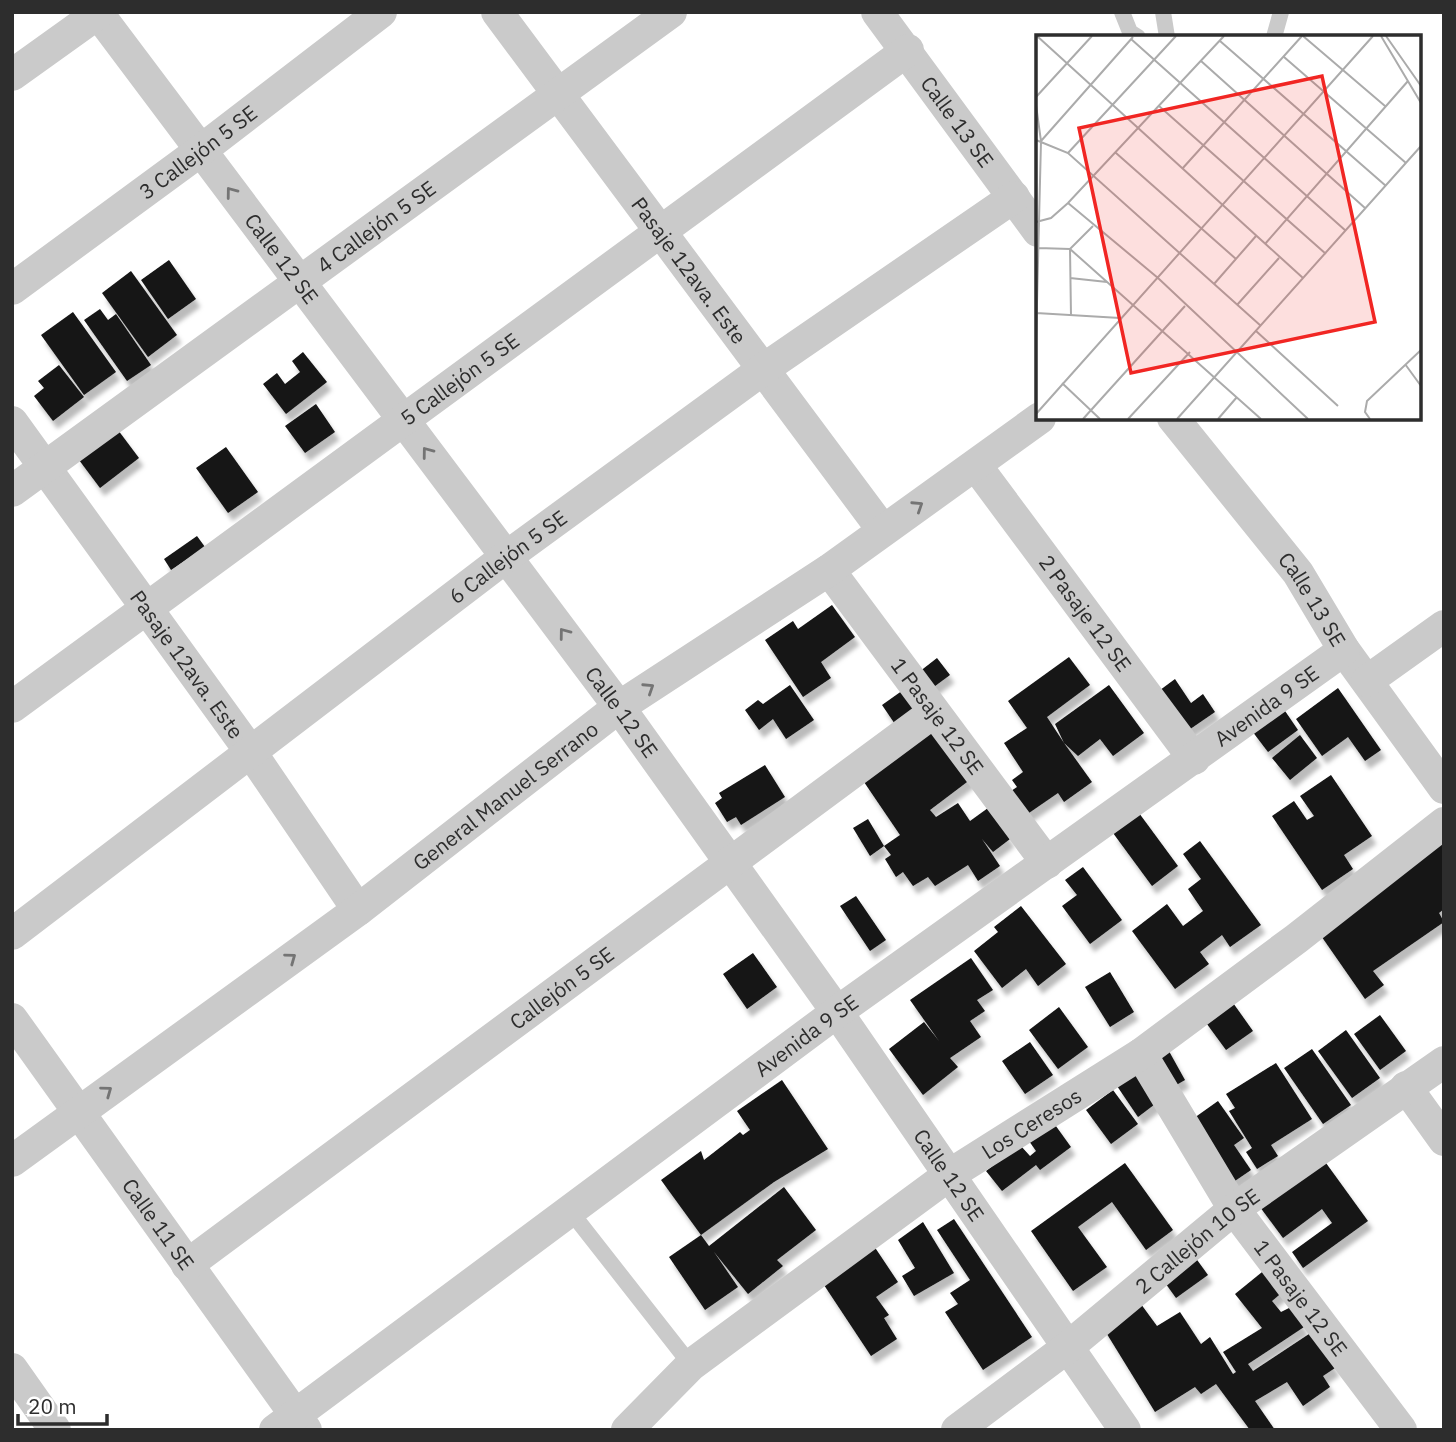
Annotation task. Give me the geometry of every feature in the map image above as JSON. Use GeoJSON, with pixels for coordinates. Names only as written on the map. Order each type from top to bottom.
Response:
{"type":"FeatureCollection","features":[{"type":"Feature","properties":{"kind":"street","name":"3 Callejón 5 SE"},"geometry":{"type":"LineString","coordinates":[[12,289],[200,151],[381,12]]}},
{"type":"Feature","properties":{"kind":"street","name":"Pasaje 12ava. Este"},"geometry":{"type":"LineString","coordinates":[[497,12],[883,529]]}},
{"type":"Feature","properties":{"kind":"street","name":"4 Callejón 5 SE"},"geometry":{"type":"LineString","coordinates":[[12,491],[671,12]]}},
{"type":"Feature","properties":{"kind":"street","name":"Calle 13 SE"},"geometry":{"type":"LineString","coordinates":[[877,12],[908,50],[1036,228]]}},
{"type":"Feature","properties":{"kind":"street","name":"Calle 12 SE"},"geometry":{"type":"LineString","coordinates":[[98,13],[620,707],[837,1012],[1125,1430]]}},
{"type":"Feature","properties":{"kind":"street"},"geometry":{"type":"LineString","coordinates":[[12,75],[98,13]]}},
{"type":"Feature","properties":{"kind":"street","name":"5 Callejón 5 SE"},"geometry":{"type":"LineString","coordinates":[[12,707],[908,50]]}},
{"type":"Feature","properties":{"kind":"street","name":"6 Callejón 5 SE"},"geometry":{"type":"LineString","coordinates":[[12,934],[506,557],[765,368],[1014,197]]}},
{"type":"Feature","properties":{"kind":"street","name":"General Manuel Serrano"},"geometry":{"type":"LineString","coordinates":[[12,1161],[358,910],[620,707],[829,570],[883,529],[977,467],[1037,420]]}},
{"type":"Feature","properties":{"kind":"street","name":"Calle 13 SE"},"geometry":{"type":"LineString","coordinates":[[1175,420],[1298,573],[1345,650],[1444,789]]}},
{"type":"Feature","properties":{"kind":"street","name":"Pasaje 12ava. Este"},"geometry":{"type":"LineString","coordinates":[[12,422],[46,466],[145,610],[250,751],[358,910]]}},
{"type":"Feature","properties":{"kind":"street","name":"2 Pasaje 12 SE"},"geometry":{"type":"LineString","coordinates":[[977,467],[1194,759]]}},
{"type":"Feature","properties":{"kind":"street","name":"1 Pasaje 12 SE"},"geometry":{"type":"LineString","coordinates":[[829,570],[1047,863]]}},
{"type":"Feature","properties":{"kind":"street"},"geometry":{"type":"LineString","coordinates":[[1367,681],[1444,626]]}},
{"type":"Feature","properties":{"kind":"street","name":"Avenida 9 SE"},"geometry":{"type":"LineString","coordinates":[[292,1425],[837,1012],[1345,650]]}},
{"type":"Feature","properties":{"kind":"street","name":"Callejón 5 SE"},"geometry":{"type":"LineString","coordinates":[[187,1265],[934,712]]}},
{"type":"Feature","properties":{"kind":"street","name":"Los Ceresos"},"geometry":{"type":"LineString","coordinates":[[627,1430],[691,1365],[949,1175],[1140,1054],[1296,939],[1444,822]]}},
{"type":"Feature","properties":{"kind":"street","name":"Calle 11 SE"},"geometry":{"type":"LineString","coordinates":[[12,1019],[187,1265],[292,1425]]}},
{"type":"Feature","properties":{"kind":"street","name":"1 Pasaje 12 SE"},"geometry":{"type":"LineString","coordinates":[[1140,1054],[1234,1209],[1401,1430]]}},
{"type":"Feature","properties":{"kind":"street","name":"2 Callejón 10 SE"},"geometry":{"type":"LineString","coordinates":[[957,1430],[1068,1347],[1234,1209],[1444,1062]]}},
{"type":"Feature","properties":{"kind":"street"},"geometry":{"type":"LineString","coordinates":[[1406,1087],[1444,1140]]}},
{"type":"Feature","properties":{"kind":"street"},"geometry":{"type":"LineString","coordinates":[[12,1369],[55,1430]]}},
{"type":"Feature","properties":{"kind":"lane"},"geometry":{"type":"LineString","coordinates":[[1122,12],[1130,32],[1135,35]]}},
{"type":"Feature","properties":{"kind":"lane"},"geometry":{"type":"LineString","coordinates":[[1163,12],[1167,35]]}},
{"type":"Feature","properties":{"kind":"lane"},"geometry":{"type":"LineString","coordinates":[[1275,35],[1281,12]]}},
{"type":"Feature","properties":{"kind":"lane"},"geometry":{"type":"LineString","coordinates":[[571,1212],[691,1365]]}},
{"type":"Feature","properties":{"kind":"building"},"geometry":{"type":"Polygon","coordinates":[[[169,260],[196,299],[168,319],[141,280],[169,260]]]}},
{"type":"Feature","properties":{"kind":"building"},"geometry":{"type":"Polygon","coordinates":[[[131,271],[177,335],[148,357],[102,293],[131,271]]]}},
{"type":"Feature","properties":{"kind":"building"},"geometry":{"type":"Polygon","coordinates":[[[100,309],[108,320],[116,314],[151,365],[127,381],[84,320],[100,309]]]}},
{"type":"Feature","properties":{"kind":"building"},"geometry":{"type":"Polygon","coordinates":[[[73,312],[116,372],[84,395],[41,335],[73,312]]]}},
{"type":"Feature","properties":{"kind":"building"},"geometry":{"type":"Polygon","coordinates":[[[303,352],[327,382],[286,414],[263,384],[277,373],[285,384],[300,372],[292,361],[303,352]]]}},
{"type":"Feature","properties":{"kind":"building"},"geometry":{"type":"Polygon","coordinates":[[[59,365],[84,397],[53,421],[34,396],[44,388],[38,381],[59,365]]]}},
{"type":"Feature","properties":{"kind":"building"},"geometry":{"type":"Polygon","coordinates":[[[316,404],[335,432],[305,453],[285,426],[316,404]]]}},
{"type":"Feature","properties":{"kind":"building"},"geometry":{"type":"Polygon","coordinates":[[[115,426],[139,458],[100,488],[76,456],[115,426]]]}},
{"type":"Feature","properties":{"kind":"building"},"geometry":{"type":"Polygon","coordinates":[[[226,447],[258,492],[228,513],[196,468],[226,447]]]}},
{"type":"Feature","properties":{"kind":"building"},"geometry":{"type":"Polygon","coordinates":[[[197,536],[205,547],[171,570],[164,559],[197,536]]]}},
{"type":"Feature","properties":{"kind":"building"},"geometry":{"type":"Polygon","coordinates":[[[832,605],[855,637],[821,662],[831,678],[803,697],[765,640],[793,621],[798,629],[832,605]]]}},
{"type":"Feature","properties":{"kind":"building"},"geometry":{"type":"Polygon","coordinates":[[[1069,657],[1090,685],[1047,717],[1092,782],[1064,802],[1058,793],[1026,815],[1011,791],[1017,787],[1012,780],[1023,772],[1004,743],[1027,728],[1008,701],[1069,657]]]}},
{"type":"Feature","properties":{"kind":"building"},"geometry":{"type":"Polygon","coordinates":[[[937,658],[950,675],[931,689],[919,672],[937,658]]]}},
{"type":"Feature","properties":{"kind":"building"},"geometry":{"type":"Polygon","coordinates":[[[1175,679],[1191,703],[1203,694],[1215,712],[1180,736],[1152,696],[1175,679]]]}},
{"type":"Feature","properties":{"kind":"building"},"geometry":{"type":"Polygon","coordinates":[[[790,685],[814,720],[786,739],[773,719],[759,730],[745,710],[758,700],[763,704],[790,685]]]}},
{"type":"Feature","properties":{"kind":"building"},"geometry":{"type":"Polygon","coordinates":[[[1109,685],[1144,733],[1113,756],[1100,739],[1078,756],[1064,743],[1055,724],[1109,685]]]}},
{"type":"Feature","properties":{"kind":"building"},"geometry":{"type":"Polygon","coordinates":[[[906,688],[921,709],[897,727],[882,705],[906,688]]]}},
{"type":"Feature","properties":{"kind":"building"},"geometry":{"type":"Polygon","coordinates":[[[1338,688],[1381,750],[1365,761],[1348,737],[1322,756],[1296,719],[1338,688]]]}},
{"type":"Feature","properties":{"kind":"building"},"geometry":{"type":"Polygon","coordinates":[[[1283,708],[1298,730],[1268,752],[1252,731],[1283,708]]]}},
{"type":"Feature","properties":{"kind":"building"},"geometry":{"type":"Polygon","coordinates":[[[932,729],[971,779],[930,810],[936,817],[958,803],[970,821],[988,808],[1010,839],[993,852],[982,839],[1000,866],[978,881],[968,865],[935,886],[928,877],[913,886],[903,872],[896,877],[885,859],[891,855],[884,846],[900,835],[864,782],[932,729]]]}},
{"type":"Feature","properties":{"kind":"building"},"geometry":{"type":"Polygon","coordinates":[[[1300,735],[1317,758],[1290,780],[1272,758],[1300,735]]]}},
{"type":"Feature","properties":{"kind":"building"},"geometry":{"type":"Polygon","coordinates":[[[765,765],[785,797],[741,825],[736,817],[727,822],[715,803],[722,798],[719,793],[765,765]]]}},
{"type":"Feature","properties":{"kind":"building"},"geometry":{"type":"Polygon","coordinates":[[[1331,775],[1372,836],[1344,855],[1353,869],[1322,890],[1272,816],[1294,801],[1307,820],[1314,816],[1300,796],[1331,775]]]}},
{"type":"Feature","properties":{"kind":"building"},"geometry":{"type":"Polygon","coordinates":[[[1139,813],[1178,866],[1152,886],[1113,833],[1139,813]]]}},
{"type":"Feature","properties":{"kind":"building"},"geometry":{"type":"Polygon","coordinates":[[[868,819],[884,846],[870,856],[853,828],[868,819]]]}},
{"type":"Feature","properties":{"kind":"building"},"geometry":{"type":"Polygon","coordinates":[[[1438,837],[1444,845],[1444,909],[1439,913],[1444,922],[1373,971],[1384,985],[1365,999],[1317,930],[1438,837]]]}},
{"type":"Feature","properties":{"kind":"building"},"geometry":{"type":"Polygon","coordinates":[[[1200,841],[1261,925],[1230,947],[1222,935],[1200,952],[1209,964],[1175,989],[1132,931],[1167,904],[1183,926],[1203,911],[1188,889],[1201,879],[1183,854],[1200,841]]]}},
{"type":"Feature","properties":{"kind":"building"},"geometry":{"type":"Polygon","coordinates":[[[1083,867],[1122,920],[1090,944],[1062,906],[1077,895],[1065,880],[1083,867]]]}},
{"type":"Feature","properties":{"kind":"building"},"geometry":{"type":"Polygon","coordinates":[[[856,896],[886,940],[870,951],[840,906],[856,896]]]}},
{"type":"Feature","properties":{"kind":"building"},"geometry":{"type":"Polygon","coordinates":[[[1021,906],[1066,964],[1038,986],[1026,969],[1002,988],[974,951],[998,932],[994,927],[1021,906]]]}},
{"type":"Feature","properties":{"kind":"building"},"geometry":{"type":"Polygon","coordinates":[[[753,953],[777,987],[747,1009],[723,974],[753,953]]]}},
{"type":"Feature","properties":{"kind":"building"},"geometry":{"type":"Polygon","coordinates":[[[971,958],[993,990],[977,1000],[985,1011],[970,1021],[981,1037],[950,1058],[958,1067],[923,1095],[889,1049],[924,1022],[939,1041],[910,1000],[971,958]]]}},
{"type":"Feature","properties":{"kind":"building"},"geometry":{"type":"Polygon","coordinates":[[[1110,972],[1134,1012],[1110,1027],[1085,987],[1110,972]]]}},
{"type":"Feature","properties":{"kind":"building"},"geometry":{"type":"Polygon","coordinates":[[[1231,1000],[1253,1031],[1226,1050],[1204,1020],[1231,1000]]]}},
{"type":"Feature","properties":{"kind":"building"},"geometry":{"type":"Polygon","coordinates":[[[1059,1007],[1088,1047],[1058,1069],[1029,1030],[1059,1007]]]}},
{"type":"Feature","properties":{"kind":"building"},"geometry":{"type":"Polygon","coordinates":[[[1380,1015],[1406,1051],[1380,1070],[1354,1034],[1380,1015]]]}},
{"type":"Feature","properties":{"kind":"building"},"geometry":{"type":"Polygon","coordinates":[[[1346,1030],[1380,1078],[1352,1098],[1318,1051],[1346,1030]]]}},
{"type":"Feature","properties":{"kind":"building"},"geometry":{"type":"Polygon","coordinates":[[[1030,1042],[1053,1075],[1025,1094],[1002,1061],[1030,1042]]]}},
{"type":"Feature","properties":{"kind":"building"},"geometry":{"type":"Polygon","coordinates":[[[1165,1044],[1185,1080],[1171,1088],[1144,1057],[1165,1044]]]}},
{"type":"Feature","properties":{"kind":"building"},"geometry":{"type":"Polygon","coordinates":[[[1312,1049],[1351,1105],[1323,1124],[1284,1068],[1312,1049]]]}},
{"type":"Feature","properties":{"kind":"building"},"geometry":{"type":"Polygon","coordinates":[[[1276,1063],[1312,1119],[1271,1145],[1278,1156],[1257,1169],[1246,1152],[1252,1148],[1229,1111],[1235,1108],[1226,1094],[1276,1063]]]}},
{"type":"Feature","properties":{"kind":"building"},"geometry":{"type":"Polygon","coordinates":[[[1142,1068],[1163,1098],[1138,1117],[1117,1086],[1142,1068]]]}},
{"type":"Feature","properties":{"kind":"building"},"geometry":{"type":"Polygon","coordinates":[[[782,1080],[828,1149],[774,1182],[701,1235],[661,1180],[701,1151],[704,1160],[740,1132],[743,1135],[750,1130],[737,1111],[782,1080]]]}},
{"type":"Feature","properties":{"kind":"building"},"geometry":{"type":"Polygon","coordinates":[[[1113,1090],[1138,1124],[1111,1144],[1086,1110],[1113,1090]]]}},
{"type":"Feature","properties":{"kind":"building"},"geometry":{"type":"Polygon","coordinates":[[[1218,1101],[1244,1138],[1234,1145],[1251,1170],[1229,1185],[1187,1123],[1218,1101]]]}},
{"type":"Feature","properties":{"kind":"building"},"geometry":{"type":"Polygon","coordinates":[[[1053,1122],[1071,1147],[1040,1170],[1036,1165],[1002,1191],[986,1171],[1020,1145],[1030,1156],[1036,1151],[1029,1141],[1053,1122]]]}},
{"type":"Feature","properties":{"kind":"building"},"geometry":{"type":"Polygon","coordinates":[[[1125,1163],[1173,1230],[1146,1250],[1112,1202],[1078,1227],[1107,1267],[1073,1291],[1031,1231],[1125,1163]]]}},
{"type":"Feature","properties":{"kind":"building"},"geometry":{"type":"Polygon","coordinates":[[[1326,1163],[1368,1221],[1303,1268],[1292,1252],[1332,1223],[1322,1209],[1283,1238],[1257,1203],[1326,1163]]]}},
{"type":"Feature","properties":{"kind":"building"},"geometry":{"type":"Polygon","coordinates":[[[784,1187],[816,1230],[777,1260],[783,1266],[748,1294],[714,1252],[738,1287],[705,1310],[669,1257],[701,1235],[709,1246],[784,1187]]]}},
{"type":"Feature","properties":{"kind":"building"},"geometry":{"type":"Polygon","coordinates":[[[954,1219],[1032,1337],[983,1370],[945,1312],[958,1304],[950,1293],[970,1280],[937,1230],[954,1219]]]}},
{"type":"Feature","properties":{"kind":"building"},"geometry":{"type":"Polygon","coordinates":[[[923,1222],[954,1273],[914,1296],[902,1276],[915,1268],[898,1240],[923,1222]]]}},
{"type":"Feature","properties":{"kind":"building"},"geometry":{"type":"Polygon","coordinates":[[[874,1246],[898,1282],[876,1297],[889,1315],[884,1318],[897,1339],[871,1356],[822,1282],[874,1246]]]}},
{"type":"Feature","properties":{"kind":"building"},"geometry":{"type":"Polygon","coordinates":[[[1195,1257],[1208,1275],[1176,1298],[1163,1280],[1195,1257]]]}},
{"type":"Feature","properties":{"kind":"building"},"geometry":{"type":"Polygon","coordinates":[[[1267,1268],[1285,1290],[1272,1301],[1281,1312],[1291,1307],[1304,1327],[1248,1364],[1253,1371],[1312,1332],[1335,1368],[1323,1376],[1330,1387],[1303,1406],[1287,1382],[1255,1401],[1275,1430],[1250,1430],[1216,1384],[1201,1394],[1195,1387],[1155,1412],[1102,1326],[1138,1300],[1157,1326],[1180,1312],[1201,1344],[1210,1337],[1233,1374],[1236,1372],[1223,1352],[1262,1328],[1235,1294],[1267,1268]]]}}]}
